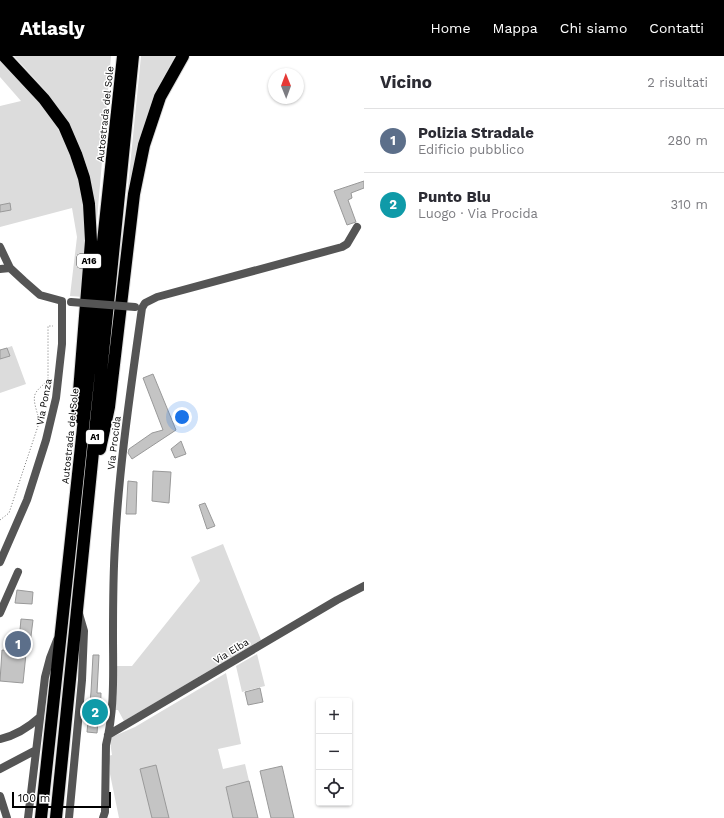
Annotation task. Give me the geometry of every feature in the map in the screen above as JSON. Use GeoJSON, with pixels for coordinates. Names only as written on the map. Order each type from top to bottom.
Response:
{"type":"FeatureCollection","features":[{"type":"Feature","properties":{"kind":"highway","name":"A16"},"geometry":{"type":"LineString","coordinates":[[4,56],[44,100],[64,126],[84,178],[89,204],[91,240],[78,404],[76,492]]}},
{"type":"Feature","properties":{"kind":"highway","name":"Autostrada del Sole"},"geometry":{"type":"LineString","coordinates":[[41,818],[123,56]]}},
{"type":"Feature","properties":{"kind":"highway","name":"A1"},"geometry":{"type":"LineString","coordinates":[[56,818],[133,56]]}},
{"type":"Feature","properties":{"kind":"highway"},"geometry":{"type":"LineString","coordinates":[[89,493],[100,451],[109,407],[134,194],[144,145],[160,97],[183,56]]}},
{"type":"Feature","properties":{"kind":"street"},"geometry":{"type":"LineString","coordinates":[[0,247],[10,268],[40,295],[62,301],[138,307],[157,297],[342,247],[347,244],[357,227]]}},
{"type":"Feature","properties":{"kind":"street"},"geometry":{"type":"LineString","coordinates":[[0,269],[10,268]]}},
{"type":"Feature","properties":{"kind":"street","name":"Via Ponza"},"geometry":{"type":"LineString","coordinates":[[0,562],[27,500],[46,440],[56,398],[62,344],[62,301]]}},
{"type":"Feature","properties":{"kind":"street","name":"Via Procida"},"geometry":{"type":"LineString","coordinates":[[103,818],[105,812],[106,745],[113,694],[115,545],[121,465],[138,307]]}},
{"type":"Feature","properties":{"kind":"street"},"geometry":{"type":"LineString","coordinates":[[0,613],[18,572]]}},
{"type":"Feature","properties":{"kind":"street","name":"Via Elba"},"geometry":{"type":"LineString","coordinates":[[108,735],[330,604],[364,586]]}},
{"type":"Feature","properties":{"kind":"street"},"geometry":{"type":"LineString","coordinates":[[69,818],[82,680],[84,630],[78,607]]}},
{"type":"Feature","properties":{"kind":"street"},"geometry":{"type":"LineString","coordinates":[[28,818],[45,677],[50,658],[61,632]]}},
{"type":"Feature","properties":{"kind":"street"},"geometry":{"type":"LineString","coordinates":[[0,739],[32,724],[40,717]]}},
{"type":"Feature","properties":{"kind":"street"},"geometry":{"type":"LineString","coordinates":[[0,769],[36,750]]}},
{"type":"Feature","properties":{"kind":"street"},"geometry":{"type":"LineString","coordinates":[[0,796],[8,818]]}},
{"type":"Feature","properties":{"kind":"path"},"geometry":{"type":"LineString","coordinates":[[0,520],[9,513],[39,422],[34,395],[48,379],[48,326],[62,327]]}},
{"type":"Feature","properties":{"kind":"shaded area"},"geometry":{"type":"Polygon","coordinates":[[[14,56],[111,56],[88,325],[94,237],[65,118],[46,91],[14,56]]]}},
{"type":"Feature","properties":{"kind":"shaded area"},"geometry":{"type":"Polygon","coordinates":[[[141,56],[175,56],[154,99],[112,346],[141,56]]]}},
{"type":"Feature","properties":{"kind":"shaded area"},"geometry":{"type":"Polygon","coordinates":[[[0,60],[32,94],[49,115],[64,141],[76,170],[84,200],[87,230],[83,297],[70,296],[77,237],[72,208],[0,227],[0,106],[21,101],[0,77],[0,60]]]}},
{"type":"Feature","properties":{"kind":"shaded area"},"geometry":{"type":"Polygon","coordinates":[[[12,346],[26,384],[0,393],[0,350],[12,346]]]}},
{"type":"Feature","properties":{"kind":"shaded area"},"geometry":{"type":"Polygon","coordinates":[[[223,544],[261,640],[124,721],[118,710],[115,710],[117,697],[117,666],[132,666],[200,581],[191,557],[223,544]]]}},
{"type":"Feature","properties":{"kind":"shaded area"},"geometry":{"type":"Polygon","coordinates":[[[257,654],[265,686],[242,692],[236,666],[257,654]]]}},
{"type":"Feature","properties":{"kind":"shaded area"},"geometry":{"type":"Polygon","coordinates":[[[226,673],[241,744],[218,749],[223,769],[245,764],[249,781],[226,787],[233,818],[119,818],[108,756],[112,755],[110,742],[112,737],[135,727],[226,673]]]}},
{"type":"Feature","properties":{"kind":"building"},"geometry":{"type":"Polygon","coordinates":[[[364,181],[364,188],[351,193],[352,198],[348,200],[356,222],[347,225],[334,191],[364,181]]]}},
{"type":"Feature","properties":{"kind":"building"},"geometry":{"type":"Polygon","coordinates":[[[10,203],[11,210],[0,212],[0,205],[10,203]]]}},
{"type":"Feature","properties":{"kind":"building"},"geometry":{"type":"Polygon","coordinates":[[[7,348],[10,356],[0,359],[0,350],[7,348]]]}},
{"type":"Feature","properties":{"kind":"building"},"geometry":{"type":"Polygon","coordinates":[[[153,374],[176,430],[132,459],[128,453],[129,449],[152,433],[163,430],[143,378],[153,374]]]}},
{"type":"Feature","properties":{"kind":"building"},"geometry":{"type":"Polygon","coordinates":[[[181,441],[186,454],[175,458],[171,449],[181,441]]]}},
{"type":"Feature","properties":{"kind":"building"},"geometry":{"type":"Polygon","coordinates":[[[153,471],[171,472],[169,503],[152,501],[153,471]]]}},
{"type":"Feature","properties":{"kind":"building"},"geometry":{"type":"Polygon","coordinates":[[[128,481],[137,482],[136,514],[126,514],[128,481]]]}},
{"type":"Feature","properties":{"kind":"building"},"geometry":{"type":"Polygon","coordinates":[[[205,503],[215,526],[207,529],[199,505],[205,503]]]}},
{"type":"Feature","properties":{"kind":"building"},"geometry":{"type":"Polygon","coordinates":[[[17,590],[33,592],[32,604],[15,603],[17,590]]]}},
{"type":"Feature","properties":{"kind":"building"},"geometry":{"type":"Polygon","coordinates":[[[21,619],[33,620],[30,644],[27,644],[23,683],[0,681],[2,650],[18,652],[21,619]]]}},
{"type":"Feature","properties":{"kind":"building"},"geometry":{"type":"Polygon","coordinates":[[[93,655],[99,655],[97,693],[101,693],[100,722],[98,721],[97,733],[87,732],[88,722],[86,722],[88,702],[90,702],[93,655]]]}},
{"type":"Feature","properties":{"kind":"building"},"geometry":{"type":"Polygon","coordinates":[[[260,688],[263,702],[248,705],[245,692],[260,688]]]}},
{"type":"Feature","properties":{"kind":"building"},"geometry":{"type":"Polygon","coordinates":[[[156,765],[169,818],[152,818],[140,769],[156,765]]]}},
{"type":"Feature","properties":{"kind":"building"},"geometry":{"type":"Polygon","coordinates":[[[282,766],[294,818],[271,818],[260,771],[282,766]]]}},
{"type":"Feature","properties":{"kind":"building"},"geometry":{"type":"Polygon","coordinates":[[[249,781],[258,818],[233,818],[226,787],[249,781]]]}},
{"type":"Feature","properties":{"kind":"place","name":"Polizia Stradale"},"geometry":{"type":"Point","coordinates":[18,644]}},
{"type":"Feature","properties":{"kind":"place","name":"Punto Blu"},"geometry":{"type":"Point","coordinates":[95,712]}}]}
